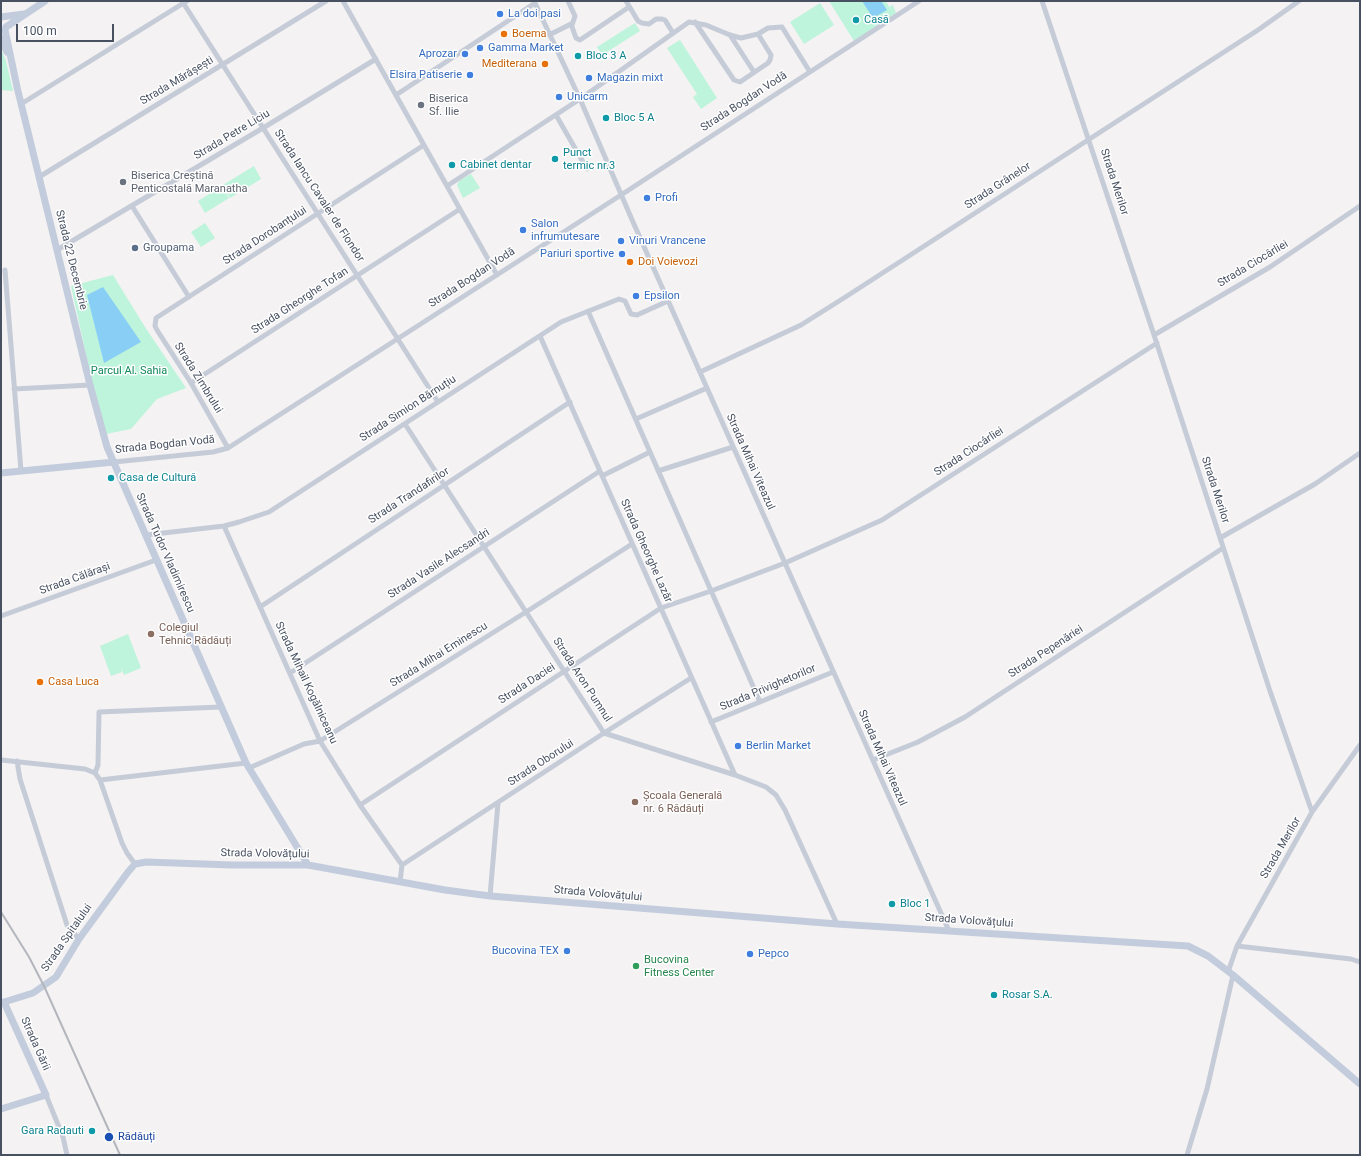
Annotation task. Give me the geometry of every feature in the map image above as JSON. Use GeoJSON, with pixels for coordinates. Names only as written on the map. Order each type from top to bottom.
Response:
{"type":"FeatureCollection","features":[{"type":"Feature","properties":{"kind":"main road"},"geometry":{"type":"LineString","coordinates":[[4,31],[45,1]]}},
{"type":"Feature","properties":{"kind":"main road"},"geometry":{"type":"LineString","coordinates":[[1,18],[26,14]]}},
{"type":"Feature","properties":{"kind":"main road","name":"Strada 22 Decembrie"},"geometry":{"type":"LineString","coordinates":[[1,18],[4,21],[4,31],[21,104],[90,385],[107,448],[114,462]]}},
{"type":"Feature","properties":{"kind":"main road","name":"Strada 22 Decembrie"},"geometry":{"type":"LineString","coordinates":[[1,39],[12,61]]}},
{"type":"Feature","properties":{"kind":"main road","name":"Strada Bogdan Vodă"},"geometry":{"type":"LineString","coordinates":[[1,473],[114,462]]}},
{"type":"Feature","properties":{"kind":"main road","name":"Strada Tudor Vladimirescu"},"geometry":{"type":"LineString","coordinates":[[114,462],[221,707],[248,765],[308,865]]}},
{"type":"Feature","properties":{"kind":"main road","name":"Strada Volovățului"},"geometry":{"type":"LineString","coordinates":[[135,864],[146,862],[232,865],[308,865],[445,890],[490,896],[837,924],[1188,946],[1208,956],[1360,1084]]}},
{"type":"Feature","properties":{"kind":"main road","name":"Strada Spitalului"},"geometry":{"type":"LineString","coordinates":[[3,1003],[33,993],[56,977],[79,939],[135,864]]}},
{"type":"Feature","properties":{"kind":"main road","name":"Strada Gării"},"geometry":{"type":"LineString","coordinates":[[3,1003],[46,1095]]}},
{"type":"Feature","properties":{"kind":"main road"},"geometry":{"type":"LineString","coordinates":[[1,1109],[46,1095]]}},
{"type":"Feature","properties":{"kind":"street","name":"Strada Mărășești"},"geometry":{"type":"LineString","coordinates":[[39,177],[326,1]]}},
{"type":"Feature","properties":{"kind":"street"},"geometry":{"type":"LineString","coordinates":[[343,1],[496,275]]}},
{"type":"Feature","properties":{"kind":"street"},"geometry":{"type":"LineString","coordinates":[[549,35],[571,24],[572,25],[575,16],[568,1]]}},
{"type":"Feature","properties":{"kind":"street"},"geometry":{"type":"LineString","coordinates":[[626,1],[638,21],[649,24],[662,18],[665,20],[673,33]]}},
{"type":"Feature","properties":{"kind":"street","name":"Strada Bogdan Vodă"},"geometry":{"type":"LineString","coordinates":[[114,462],[214,452],[228,448],[919,1]]}},
{"type":"Feature","properties":{"kind":"street","name":"Strada Merilor"},"geometry":{"type":"LineString","coordinates":[[1042,1],[1157,343],[1270,691],[1312,812],[1237,946],[1206,1089],[1187,1155]]}},
{"type":"Feature","properties":{"kind":"street","name":"Strada Grânelor"},"geometry":{"type":"LineString","coordinates":[[700,372],[801,325],[1258,30],[1299,1]]}},
{"type":"Feature","properties":{"kind":"street","name":"Strada Iancu Cavaler de Flondor"},"geometry":{"type":"LineString","coordinates":[[184,2],[438,402]]}},
{"type":"Feature","properties":{"kind":"street"},"geometry":{"type":"LineString","coordinates":[[21,104],[184,2]]}},
{"type":"Feature","properties":{"kind":"street"},"geometry":{"type":"LineString","coordinates":[[396,95],[534,2]]}},
{"type":"Feature","properties":{"kind":"street","name":"Strada Mihai Viteazul"},"geometry":{"type":"LineString","coordinates":[[534,2],[580,99],[668,301],[949,931]]}},
{"type":"Feature","properties":{"kind":"street"},"geometry":{"type":"LineString","coordinates":[[571,24],[576,38],[580,40],[629,7]]}},
{"type":"Feature","properties":{"kind":"street"},"geometry":{"type":"LineString","coordinates":[[447,186],[580,99],[689,22],[706,24],[730,35],[741,38],[758,34],[768,28],[782,28],[810,72]]}},
{"type":"Feature","properties":{"kind":"street"},"geometry":{"type":"LineString","coordinates":[[695,22],[734,80],[740,82],[768,63],[770,58],[771,55],[758,34]]}},
{"type":"Feature","properties":{"kind":"street"},"geometry":{"type":"LineString","coordinates":[[730,35],[754,72]]}},
{"type":"Feature","properties":{"kind":"street","name":"Strada Petre Liciu"},"geometry":{"type":"LineString","coordinates":[[57,250],[264,128],[376,59]]}},
{"type":"Feature","properties":{"kind":"street"},"geometry":{"type":"LineString","coordinates":[[556,115],[587,169]]}},
{"type":"Feature","properties":{"kind":"street","name":"Strada Dorobanțului"},"geometry":{"type":"LineString","coordinates":[[156,318],[424,145]]}},
{"type":"Feature","properties":{"kind":"street"},"geometry":{"type":"LineString","coordinates":[[132,206],[189,297]]}},
{"type":"Feature","properties":{"kind":"street","name":"Strada Ciocârliei"},"geometry":{"type":"LineString","coordinates":[[1154,335],[1270,267],[1360,206]]}},
{"type":"Feature","properties":{"kind":"street","name":"Strada Gheorghe Tofan"},"geometry":{"type":"LineString","coordinates":[[191,383],[460,209]]}},
{"type":"Feature","properties":{"kind":"street"},"geometry":{"type":"LineString","coordinates":[[5,270],[21,471]]}},
{"type":"Feature","properties":{"kind":"street","name":"Strada Simion Bărnuțiu"},"geometry":{"type":"LineString","coordinates":[[146,535],[224,526],[269,512],[561,322],[619,299],[625,301],[631,314],[637,315],[668,301]]}},
{"type":"Feature","properties":{"kind":"street"},"geometry":{"type":"LineString","coordinates":[[588,311],[760,702]]}},
{"type":"Feature","properties":{"kind":"street","name":"Strada Zimbrului"},"geometry":{"type":"LineString","coordinates":[[156,318],[155,321],[157,330],[191,383],[228,448]]}},
{"type":"Feature","properties":{"kind":"street","name":"Strada Gheorghe Lazăr"},"geometry":{"type":"LineString","coordinates":[[540,336],[735,775]]}},
{"type":"Feature","properties":{"kind":"street","name":"Strada Ciocârliei"},"geometry":{"type":"LineString","coordinates":[[711,591],[785,563],[882,520],[1157,343]]}},
{"type":"Feature","properties":{"kind":"street"},"geometry":{"type":"LineString","coordinates":[[14,389],[90,385]]}},
{"type":"Feature","properties":{"kind":"street"},"geometry":{"type":"LineString","coordinates":[[636,419],[707,388]]}},
{"type":"Feature","properties":{"kind":"street","name":"Strada Trandafirilor"},"geometry":{"type":"LineString","coordinates":[[260,607],[570,402]]}},
{"type":"Feature","properties":{"kind":"street","name":"Strada Aron Pumnul"},"geometry":{"type":"LineString","coordinates":[[405,424],[604,733],[735,775],[766,787],[776,795],[785,810],[837,924]]}},
{"type":"Feature","properties":{"kind":"street"},"geometry":{"type":"LineString","coordinates":[[658,471],[733,447]]}},
{"type":"Feature","properties":{"kind":"street","name":"Strada Vasile Alecsandri"},"geometry":{"type":"LineString","coordinates":[[290,673],[484,546],[601,473],[650,452]]}},
{"type":"Feature","properties":{"kind":"street"},"geometry":{"type":"LineString","coordinates":[[1220,538],[1315,484],[1360,453]]}},
{"type":"Feature","properties":{"kind":"street","name":"Strada Mihail Kogălniceanu"},"geometry":{"type":"LineString","coordinates":[[224,526],[320,741],[360,805],[402,865]]}},
{"type":"Feature","properties":{"kind":"street","name":"Strada Mihai Eminescu"},"geometry":{"type":"LineString","coordinates":[[100,780],[248,765],[304,744],[320,741],[632,544]]}},
{"type":"Feature","properties":{"kind":"street","name":"Strada Pepenăriei"},"geometry":{"type":"LineString","coordinates":[[872,760],[918,742],[965,717],[1223,548]]}},
{"type":"Feature","properties":{"kind":"street","name":"Strada Călărași"},"geometry":{"type":"LineString","coordinates":[[1,616],[156,560]]}},
{"type":"Feature","properties":{"kind":"street","name":"Strada Daciei"},"geometry":{"type":"LineString","coordinates":[[360,805],[661,608],[711,591]]}},
{"type":"Feature","properties":{"kind":"street","name":"Strada Privighetorilor"},"geometry":{"type":"LineString","coordinates":[[711,722],[833,672]]}},
{"type":"Feature","properties":{"kind":"street","name":"Strada Oborului"},"geometry":{"type":"LineString","coordinates":[[402,865],[604,733],[692,678]]}},
{"type":"Feature","properties":{"kind":"street"},"geometry":{"type":"LineString","coordinates":[[95,773],[98,764],[99,712],[221,707]]}},
{"type":"Feature","properties":{"kind":"street"},"geometry":{"type":"LineString","coordinates":[[1312,812],[1360,745]]}},
{"type":"Feature","properties":{"kind":"street"},"geometry":{"type":"LineString","coordinates":[[1,760],[85,769],[95,773],[100,780],[122,843],[135,864]]}},
{"type":"Feature","properties":{"kind":"street"},"geometry":{"type":"LineString","coordinates":[[17,761],[20,779],[67,925],[79,939]]}},
{"type":"Feature","properties":{"kind":"street"},"geometry":{"type":"LineString","coordinates":[[490,896],[498,803]]}},
{"type":"Feature","properties":{"kind":"street"},"geometry":{"type":"LineString","coordinates":[[400,882],[402,865]]}},
{"type":"Feature","properties":{"kind":"street"},"geometry":{"type":"LineString","coordinates":[[1237,946],[1351,959],[1360,962]]}},
{"type":"Feature","properties":{"kind":"street","name":"Strada Gării"},"geometry":{"type":"LineString","coordinates":[[46,1095],[63,1136],[67,1155]]}},
{"type":"Feature","properties":{"kind":"green space"},"geometry":{"type":"Polygon","coordinates":[[[829,1],[886,1],[889,7],[893,5],[896,13],[854,41],[829,1]]]}},
{"type":"Feature","properties":{"kind":"green space"},"geometry":{"type":"Polygon","coordinates":[[[820,3],[834,25],[804,44],[790,22],[820,3]]]}},
{"type":"Feature","properties":{"kind":"green space"},"geometry":{"type":"Polygon","coordinates":[[[635,23],[640,31],[602,55],[597,47],[635,23]]]}},
{"type":"Feature","properties":{"kind":"green space"},"geometry":{"type":"Polygon","coordinates":[[[680,40],[717,98],[701,109],[693,97],[697,94],[667,48],[680,40]]]}},
{"type":"Feature","properties":{"kind":"green space"},"geometry":{"type":"Polygon","coordinates":[[[1,49],[6,61],[13,91],[1,90],[1,49]]]}},
{"type":"Feature","properties":{"kind":"green space"},"geometry":{"type":"Polygon","coordinates":[[[254,166],[261,179],[230,198],[223,185],[254,166]]]}},
{"type":"Feature","properties":{"kind":"green space"},"geometry":{"type":"Polygon","coordinates":[[[471,174],[480,188],[463,198],[457,185],[459,181],[471,174]]]}},
{"type":"Feature","properties":{"kind":"green space"},"geometry":{"type":"Polygon","coordinates":[[[222,186],[229,198],[205,213],[198,201],[222,186]]]}},
{"type":"Feature","properties":{"kind":"green space"},"geometry":{"type":"Polygon","coordinates":[[[205,223],[215,238],[201,247],[191,232],[205,223]]]}},
{"type":"Feature","properties":{"kind":"green space","name":"Parcul Al. Sahia"},"geometry":{"type":"Polygon","coordinates":[[[113,275],[145,327],[186,388],[157,399],[131,429],[106,434],[93,386],[71,286],[113,275]]]}},
{"type":"Feature","properties":{"kind":"green space"},"geometry":{"type":"Polygon","coordinates":[[[128,634],[141,668],[124,675],[121,667],[122,672],[111,676],[100,646],[128,634]]]}},
{"type":"Feature","properties":{"kind":"water"},"geometry":{"type":"Polygon","coordinates":[[[862,1],[881,1],[887,10],[873,18],[862,1]]]}},
{"type":"Feature","properties":{"kind":"water"},"geometry":{"type":"Polygon","coordinates":[[[103,287],[141,342],[104,363],[87,295],[103,287]]]}},
{"type":"Feature","properties":{"kind":"railway"},"geometry":{"type":"LineString","coordinates":[[1,912],[29,957],[44,986],[120,1155]]}},
{"type":"Feature","properties":{"kind":"place","name":"La doi pasi"},"geometry":{"type":"Point","coordinates":[500,14]}},
{"type":"Feature","properties":{"kind":"place","name":"Casă"},"geometry":{"type":"Point","coordinates":[856,20]}},
{"type":"Feature","properties":{"kind":"place","name":"Boema"},"geometry":{"type":"Point","coordinates":[504,34]}},
{"type":"Feature","properties":{"kind":"place","name":"Gamma Market"},"geometry":{"type":"Point","coordinates":[480,48]}},
{"type":"Feature","properties":{"kind":"place","name":"Aprozar"},"geometry":{"type":"Point","coordinates":[465,54]}},
{"type":"Feature","properties":{"kind":"place","name":"Bloc 3 A"},"geometry":{"type":"Point","coordinates":[578,56]}},
{"type":"Feature","properties":{"kind":"place","name":"Mediterana"},"geometry":{"type":"Point","coordinates":[545,64]}},
{"type":"Feature","properties":{"kind":"place","name":"Elsira Patiserie"},"geometry":{"type":"Point","coordinates":[470,75]}},
{"type":"Feature","properties":{"kind":"place","name":"Magazin mixt"},"geometry":{"type":"Point","coordinates":[589,78]}},
{"type":"Feature","properties":{"kind":"place","name":"Unicarm"},"geometry":{"type":"Point","coordinates":[559,97]}},
{"type":"Feature","properties":{"kind":"place","name":"Biserica Sf. Ilie"},"geometry":{"type":"Point","coordinates":[421,105]}},
{"type":"Feature","properties":{"kind":"place","name":"Bloc 5 A"},"geometry":{"type":"Point","coordinates":[606,118]}},
{"type":"Feature","properties":{"kind":"place","name":"Punct termic nr.3"},"geometry":{"type":"Point","coordinates":[555,159]}},
{"type":"Feature","properties":{"kind":"place","name":"Cabinet dentar"},"geometry":{"type":"Point","coordinates":[452,165]}},
{"type":"Feature","properties":{"kind":"place","name":"Biserica Creștină Penticostală Maranatha"},"geometry":{"type":"Point","coordinates":[123,182]}},
{"type":"Feature","properties":{"kind":"place","name":"Profi"},"geometry":{"type":"Point","coordinates":[647,198]}},
{"type":"Feature","properties":{"kind":"place","name":"Salon infrumutesare"},"geometry":{"type":"Point","coordinates":[523,230]}},
{"type":"Feature","properties":{"kind":"place","name":"Vinuri Vrancene"},"geometry":{"type":"Point","coordinates":[621,241]}},
{"type":"Feature","properties":{"kind":"place","name":"Groupama"},"geometry":{"type":"Point","coordinates":[135,248]}},
{"type":"Feature","properties":{"kind":"place","name":"Pariuri sportive"},"geometry":{"type":"Point","coordinates":[622,254]}},
{"type":"Feature","properties":{"kind":"place","name":"Doi Voievozi"},"geometry":{"type":"Point","coordinates":[630,262]}},
{"type":"Feature","properties":{"kind":"place","name":"Epsilon"},"geometry":{"type":"Point","coordinates":[636,296]}},
{"type":"Feature","properties":{"kind":"place","name":"Casa de Cultură"},"geometry":{"type":"Point","coordinates":[111,478]}},
{"type":"Feature","properties":{"kind":"place","name":"Colegiul Tehnic Rădăuți"},"geometry":{"type":"Point","coordinates":[151,634]}},
{"type":"Feature","properties":{"kind":"place","name":"Casa Luca"},"geometry":{"type":"Point","coordinates":[40,682]}},
{"type":"Feature","properties":{"kind":"place","name":"Berlin Market"},"geometry":{"type":"Point","coordinates":[738,746]}},
{"type":"Feature","properties":{"kind":"place","name":"Școala Generală nr. 6 Rădăuți"},"geometry":{"type":"Point","coordinates":[635,802]}},
{"type":"Feature","properties":{"kind":"place","name":"Bloc 1"},"geometry":{"type":"Point","coordinates":[892,904]}},
{"type":"Feature","properties":{"kind":"place","name":"Bucovina TEX"},"geometry":{"type":"Point","coordinates":[567,951]}},
{"type":"Feature","properties":{"kind":"place","name":"Pepco"},"geometry":{"type":"Point","coordinates":[750,954]}},
{"type":"Feature","properties":{"kind":"place","name":"Bucovina Fitness Center"},"geometry":{"type":"Point","coordinates":[636,966]}},
{"type":"Feature","properties":{"kind":"place","name":"Rosar S.A."},"geometry":{"type":"Point","coordinates":[994,995]}},
{"type":"Feature","properties":{"kind":"place","name":"Gara Radauti"},"geometry":{"type":"Point","coordinates":[92,1131]}},
{"type":"Feature","properties":{"kind":"place","name":"Rădăuți"},"geometry":{"type":"Point","coordinates":[109,1137]}}]}
